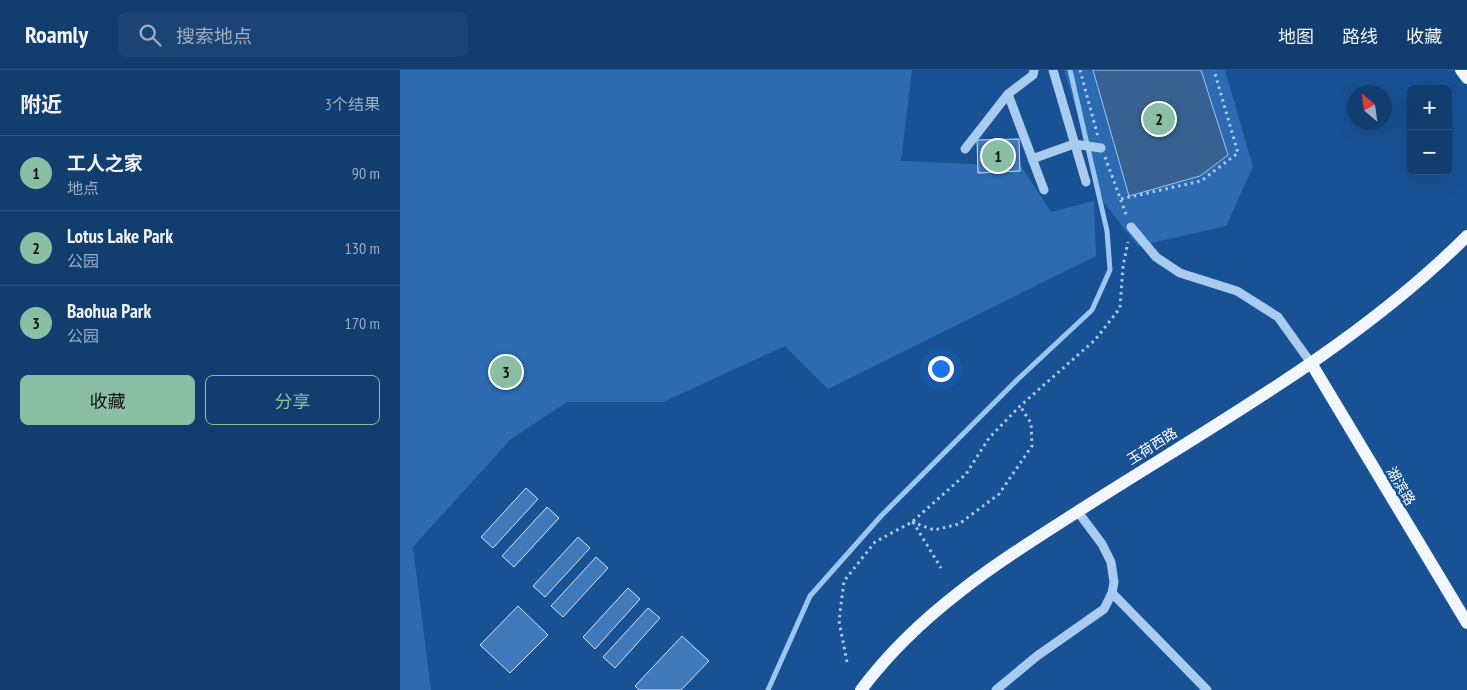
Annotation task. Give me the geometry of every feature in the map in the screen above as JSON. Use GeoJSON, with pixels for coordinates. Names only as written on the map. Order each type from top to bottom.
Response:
{"type":"FeatureCollection","features":[{"type":"Feature","properties":{"kind":"main road"},"geometry":{"type":"LineString","coordinates":[[1461,70],[1467,78]]}},
{"type":"Feature","properties":{"kind":"main road","name":"玉荷西路"},"geometry":{"type":"LineString","coordinates":[[862,690],[895,650],[943,604],[995,565],[1338,346],[1382,311],[1467,236]]}},
{"type":"Feature","properties":{"kind":"main road","name":"湖滨路"},"geometry":{"type":"LineString","coordinates":[[1311,363],[1467,623]]}},
{"type":"Feature","properties":{"kind":"street"},"geometry":{"type":"LineString","coordinates":[[965,149],[1008,94],[1033,75],[1034,70]]}},
{"type":"Feature","properties":{"kind":"street"},"geometry":{"type":"LineString","coordinates":[[1053,70],[1086,182]]}},
{"type":"Feature","properties":{"kind":"street"},"geometry":{"type":"LineString","coordinates":[[1008,94],[1044,190]]}},
{"type":"Feature","properties":{"kind":"street"},"geometry":{"type":"LineString","coordinates":[[1032,159],[1074,144],[1101,148]]}},
{"type":"Feature","properties":{"kind":"street"},"geometry":{"type":"LineString","coordinates":[[1131,227],[1156,257],[1180,274],[1237,291],[1278,317],[1311,363]]}},
{"type":"Feature","properties":{"kind":"street"},"geometry":{"type":"LineString","coordinates":[[996,690],[1037,656],[1104,609],[1112,593],[1114,582],[1112,562],[1102,544],[1078,512]]}},
{"type":"Feature","properties":{"kind":"street"},"geometry":{"type":"LineString","coordinates":[[1112,593],[1207,690]]}},
{"type":"Feature","properties":{"kind":"path"},"geometry":{"type":"LineString","coordinates":[[847,662],[839,621],[844,581],[874,542],[912,522],[966,474],[989,438],[1020,406],[1095,340],[1120,308],[1123,266],[1131,227],[1101,148],[1080,70]]}},
{"type":"Feature","properties":{"kind":"path"},"geometry":{"type":"LineString","coordinates":[[1121,199],[1201,181],[1238,153],[1214,70]]}},
{"type":"Feature","properties":{"kind":"path"},"geometry":{"type":"LineString","coordinates":[[912,522],[934,530],[960,524],[1000,494],[1032,446],[1031,423],[1020,406]]}},
{"type":"Feature","properties":{"kind":"path"},"geometry":{"type":"LineString","coordinates":[[912,522],[941,568]]}},
{"type":"Feature","properties":{"kind":"shaded area"},"geometry":{"type":"Polygon","coordinates":[[[400,70],[912,70],[901,161],[1021,166],[1051,212],[1094,201],[1096,256],[828,389],[785,346],[663,402],[567,402],[511,439],[413,547],[431,690],[400,690],[400,70]]]}},
{"type":"Feature","properties":{"kind":"shaded area"},"geometry":{"type":"Polygon","coordinates":[[[1064,70],[1225,70],[1253,167],[1226,226],[1138,246],[1104,203],[1064,70]]]}},
{"type":"Feature","properties":{"kind":"shaded area"},"geometry":{"type":"Polygon","coordinates":[[[1093,70],[1201,70],[1228,155],[1200,176],[1129,196],[1093,70]]]}},
{"type":"Feature","properties":{"kind":"building"},"geometry":{"type":"Polygon","coordinates":[[[1019,139],[1020,171],[978,173],[977,140],[1019,139]]]}},
{"type":"Feature","properties":{"kind":"building"},"geometry":{"type":"Polygon","coordinates":[[[526,488],[538,499],[493,548],[481,537],[526,488]]]}},
{"type":"Feature","properties":{"kind":"building"},"geometry":{"type":"Polygon","coordinates":[[[547,507],[559,518],[514,567],[502,556],[547,507]]]}},
{"type":"Feature","properties":{"kind":"building"},"geometry":{"type":"Polygon","coordinates":[[[578,537],[590,548],[545,597],[533,586],[578,537]]]}},
{"type":"Feature","properties":{"kind":"building"},"geometry":{"type":"Polygon","coordinates":[[[596,557],[608,568],[563,617],[551,606],[596,557]]]}},
{"type":"Feature","properties":{"kind":"building"},"geometry":{"type":"Polygon","coordinates":[[[628,588],[640,599],[595,649],[583,637],[628,588]]]}},
{"type":"Feature","properties":{"kind":"building"},"geometry":{"type":"Polygon","coordinates":[[[518,606],[548,635],[510,673],[480,645],[518,606]]]}},
{"type":"Feature","properties":{"kind":"building"},"geometry":{"type":"Polygon","coordinates":[[[648,608],[660,618],[615,668],[603,657],[648,608]]]}},
{"type":"Feature","properties":{"kind":"building"},"geometry":{"type":"Polygon","coordinates":[[[682,636],[709,661],[681,690],[639,690],[635,686],[682,636]]]}},
{"type":"Feature","properties":{"kind":"waterway"},"geometry":{"type":"LineString","coordinates":[[768,690],[810,596],[881,516],[1017,380],[1092,310],[1110,270],[1107,231],[1070,70]]}},
{"type":"Feature","properties":{"kind":"place","name":"Lotus Lake Park"},"geometry":{"type":"Point","coordinates":[1159,119]}},
{"type":"Feature","properties":{"kind":"place","name":"工人之家"},"geometry":{"type":"Point","coordinates":[998,156]}},
{"type":"Feature","properties":{"kind":"place","name":"Baohua Park"},"geometry":{"type":"Point","coordinates":[506,372]}}]}
